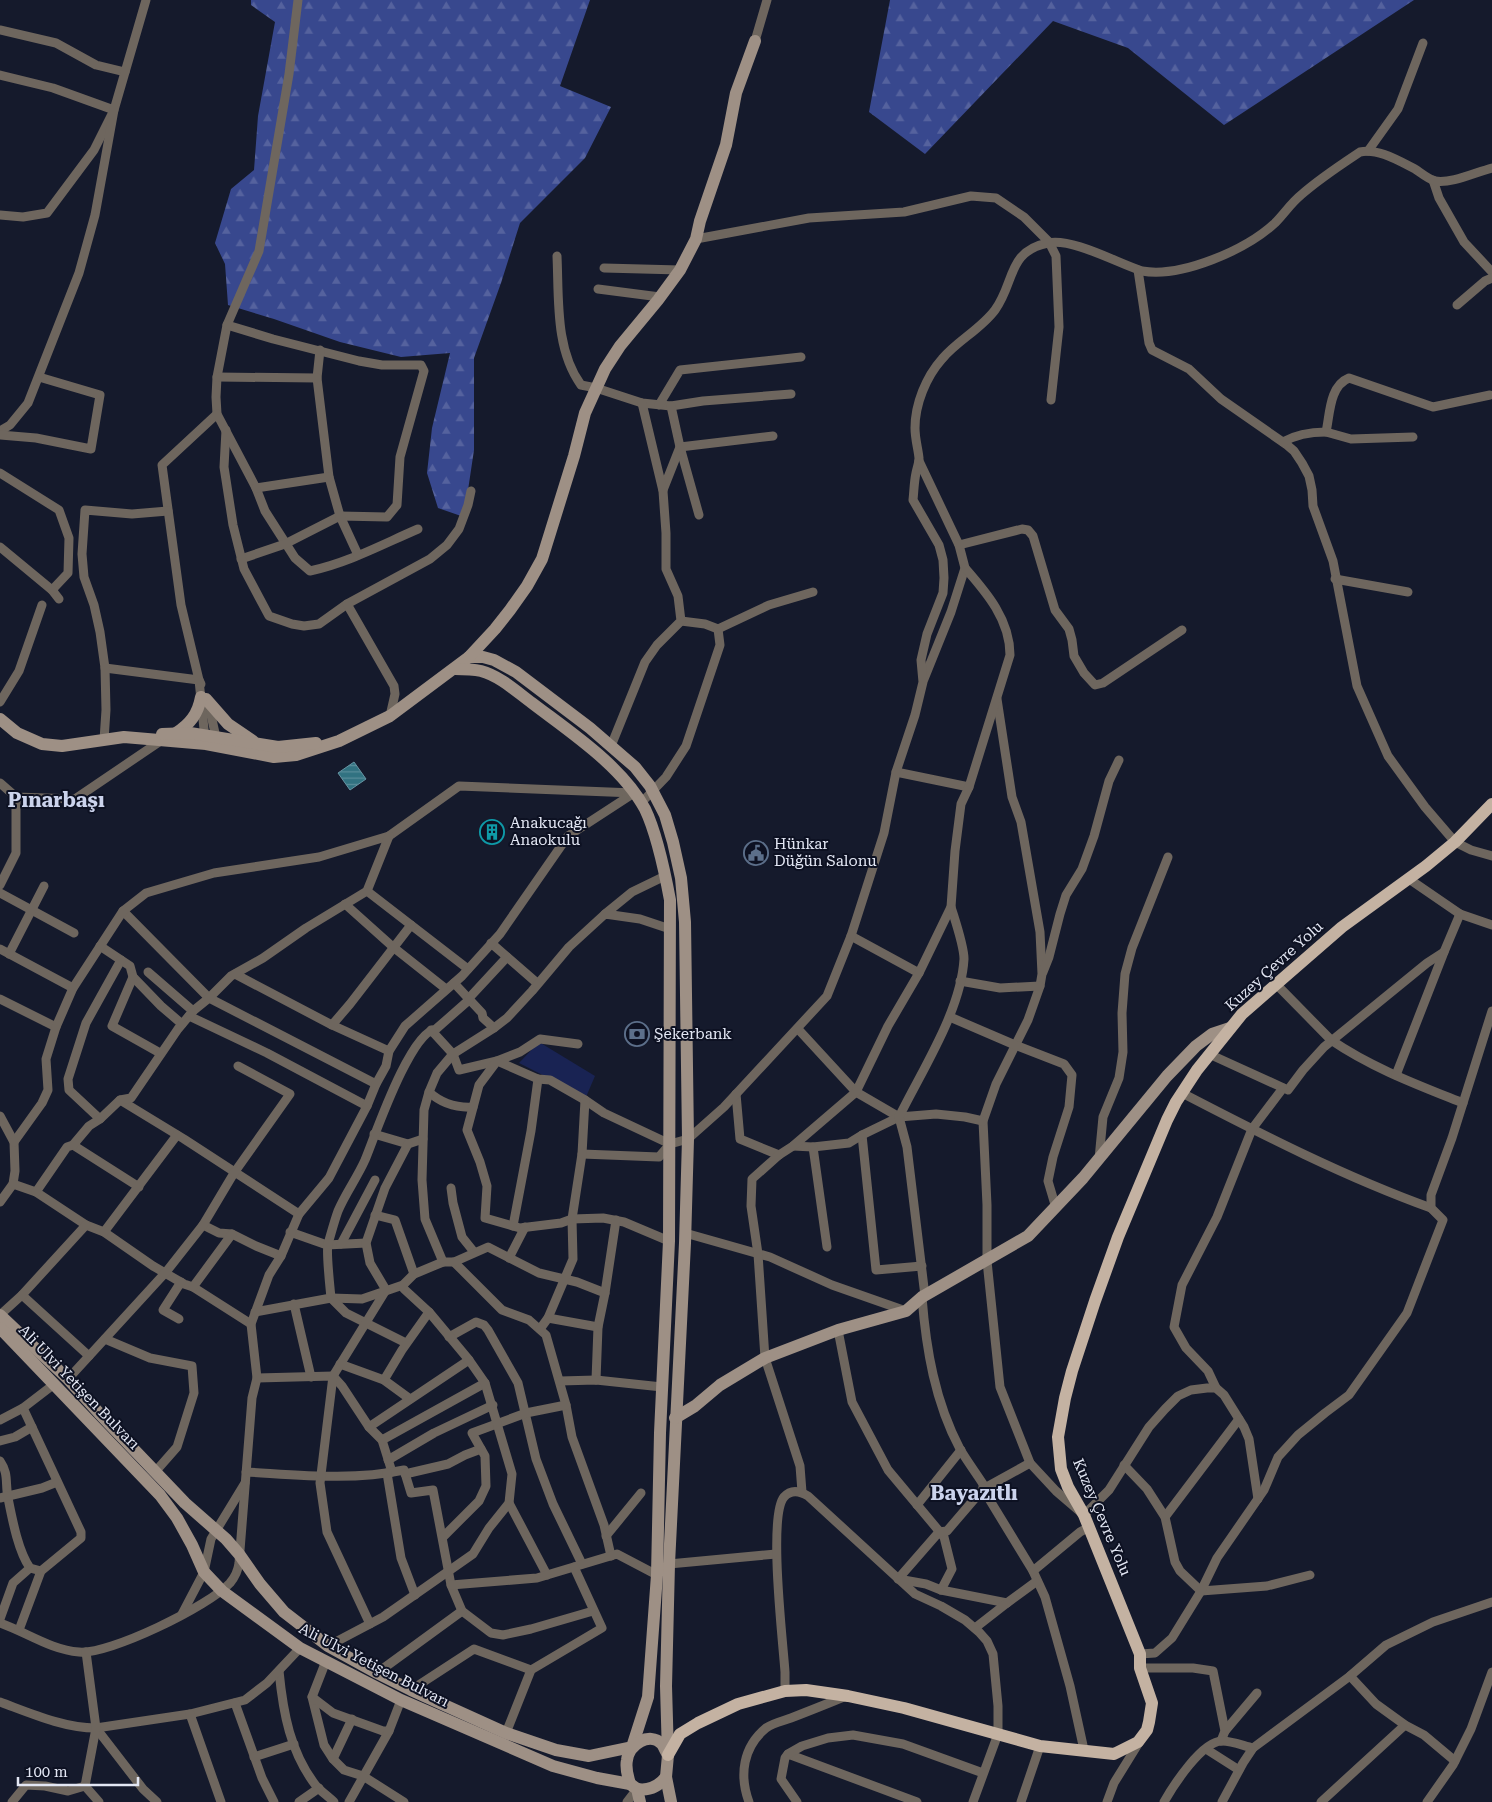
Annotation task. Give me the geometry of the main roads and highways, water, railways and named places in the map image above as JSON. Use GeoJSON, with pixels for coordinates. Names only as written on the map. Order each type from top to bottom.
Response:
{"type":"FeatureCollection","features":[{"type":"Feature","properties":{"kind":"main road"},"geometry":{"type":"LineString","coordinates":[[0,719],[17,733],[42,744],[62,746],[145,734],[190,733],[211,741],[274,757],[296,755],[339,741],[390,716],[469,657],[510,610],[527,586],[542,559],[574,456],[584,412],[605,369],[620,346],[680,270],[696,239],[726,145],[736,93],[755,41]]}},
{"type":"Feature","properties":{"kind":"main road"},"geometry":{"type":"LineString","coordinates":[[469,657],[483,657],[494,660],[516,672],[611,746],[635,768],[653,791],[665,815],[681,878],[685,922],[688,1139],[669,1564],[666,1686],[668,1755],[666,1777],[671,1802]]}},
{"type":"Feature","properties":{"kind":"main road"},"geometry":{"type":"LineString","coordinates":[[455,669],[482,671],[496,678],[520,694],[600,756],[618,774],[638,798],[645,810],[666,876],[670,900],[669,1241],[662,1387],[657,1575],[648,1697],[627,1760],[626,1772],[640,1802]]}},
{"type":"Feature","properties":{"kind":"main road"},"geometry":{"type":"LineString","coordinates":[[176,733],[193,720],[204,698],[228,724],[260,744]]}},
{"type":"Feature","properties":{"kind":"main road"},"geometry":{"type":"LineString","coordinates":[[124,737],[260,744],[278,747],[339,741]]}},
{"type":"Feature","properties":{"kind":"main road","name":"Kuzey Çevre Yolu"},"geometry":{"type":"LineString","coordinates":[[668,1755],[680,1734],[698,1723],[738,1704],[785,1691],[806,1690],[848,1696],[904,1708],[1040,1746],[1114,1754],[1132,1746],[1142,1737],[1149,1722],[1152,1703],[1140,1668],[1140,1654],[1087,1521],[1068,1486],[1062,1469],[1058,1437],[1065,1398],[1095,1300],[1118,1237],[1167,1120],[1209,1054],[1242,1014],[1275,983],[1306,960],[1342,927],[1409,879],[1455,842],[1492,804]]}},
{"type":"Feature","properties":{"kind":"main road"},"geometry":{"type":"LineString","coordinates":[[675,1418],[695,1406],[720,1384],[765,1358],[838,1330],[906,1310],[923,1296],[1028,1236],[1056,1208],[1099,1159],[1166,1076],[1196,1046],[1212,1034],[1230,1028]]}},
{"type":"Feature","properties":{"kind":"main road"},"geometry":{"type":"LineString","coordinates":[[0,1315],[68,1379],[185,1504],[216,1529],[239,1554],[250,1572],[284,1612],[328,1646],[377,1674],[410,1690],[506,1732],[556,1750],[589,1756],[632,1747],[645,1739],[653,1739],[662,1744],[668,1755]]}},
{"type":"Feature","properties":{"kind":"main road","name":"Ali Ulvi Yetişen Bulvarı"},"geometry":{"type":"LineString","coordinates":[[0,1328],[160,1494],[181,1525],[204,1572],[222,1591],[300,1648],[401,1700],[553,1766],[634,1786]]}},
{"type":"Feature","properties":{"kind":"main road"},"geometry":{"type":"LineString","coordinates":[[634,1786],[646,1790],[655,1787],[666,1777]]}},
{"type":"Feature","properties":{"kind":"place","name":"Anakucağı Anaokulu"},"geometry":{"type":"Point","coordinates":[492,832]}},
{"type":"Feature","properties":{"kind":"place","name":"Hünkar Düğün Salonu"},"geometry":{"type":"Point","coordinates":[756,853]}},
{"type":"Feature","properties":{"kind":"place","name":"Şekerbank"},"geometry":{"type":"Point","coordinates":[637,1034]}},
{"type":"Feature","properties":{"kind":"district","name":"Pınarbaşı"},"geometry":{"type":"Point","coordinates":[56,800]}},
{"type":"Feature","properties":{"kind":"district","name":"Bayazıtlı"},"geometry":{"type":"Point","coordinates":[974,1493]}}]}
